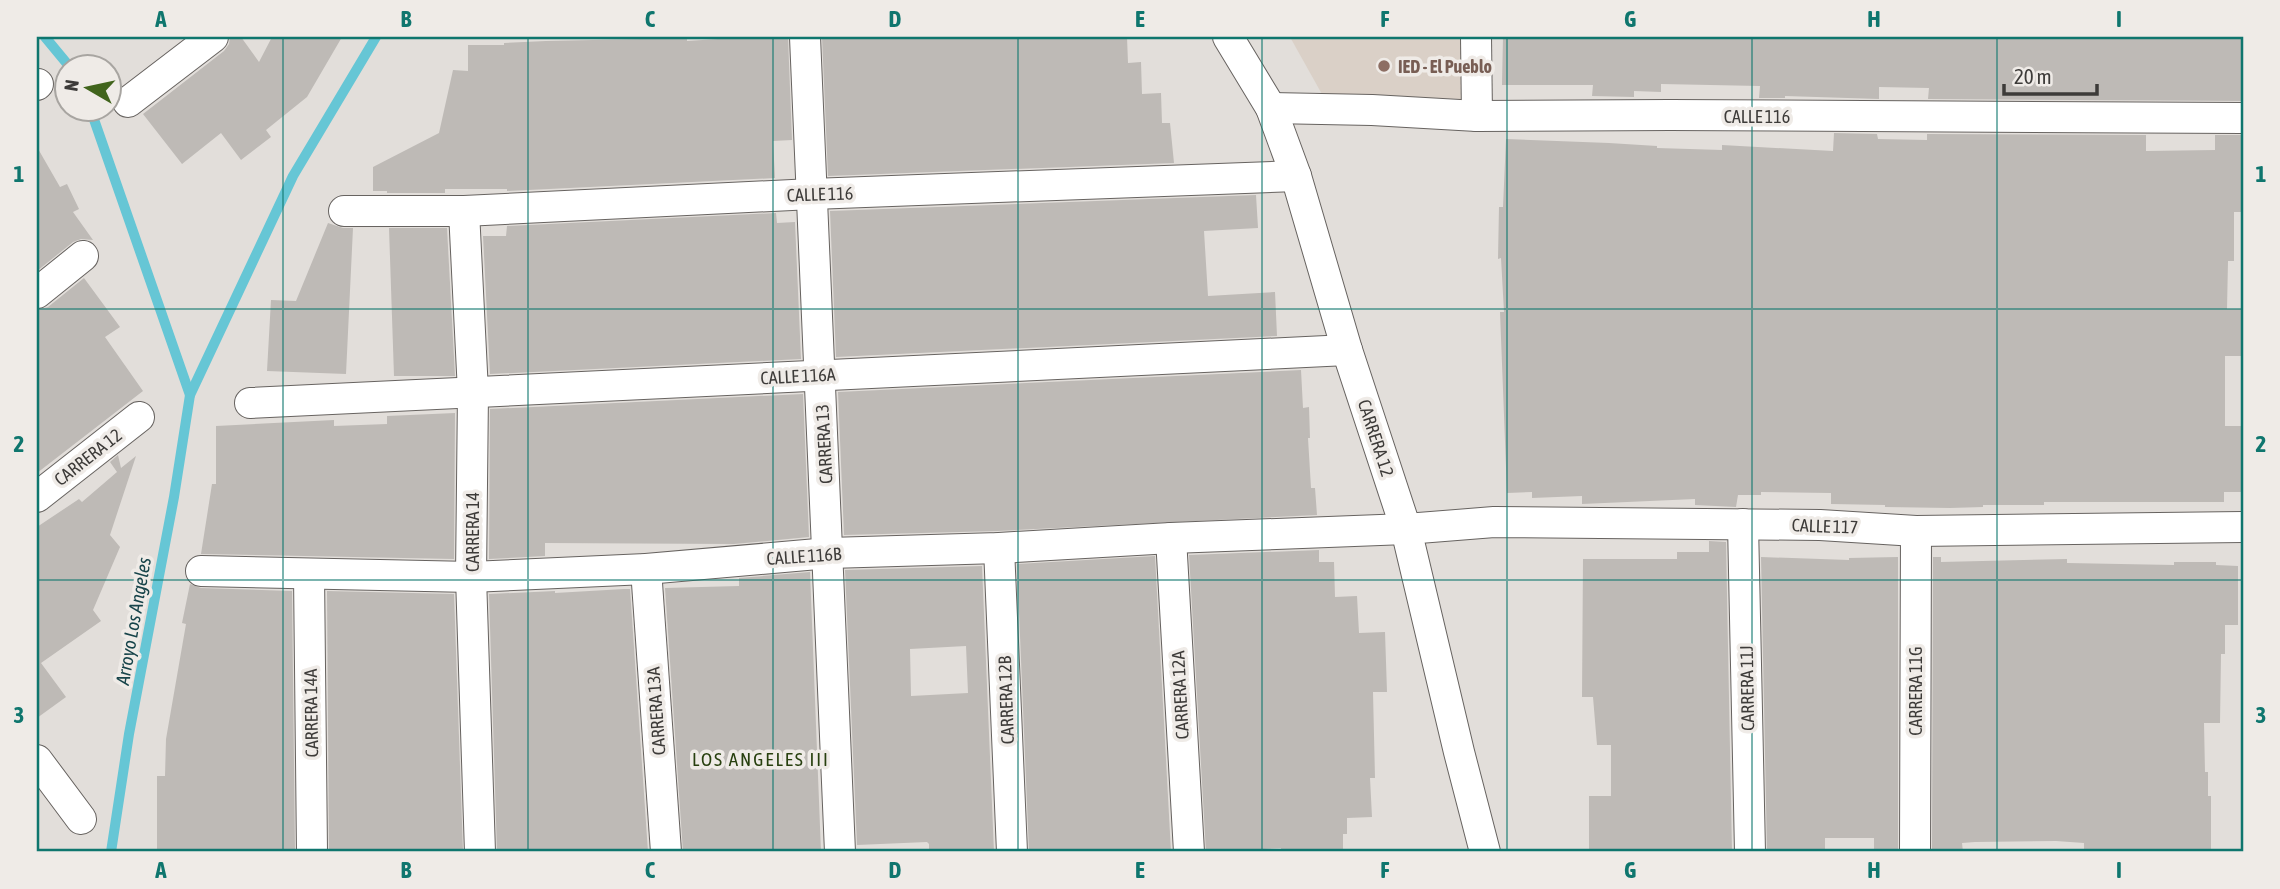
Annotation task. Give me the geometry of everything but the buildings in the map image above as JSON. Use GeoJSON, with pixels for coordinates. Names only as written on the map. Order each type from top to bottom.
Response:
{"type":"FeatureCollection","features":[{"type":"Feature","properties":{"kind":"street"},"geometry":{"type":"LineString","coordinates":[[128,102],[213,37]]}},
{"type":"Feature","properties":{"kind":"street","name":"CARRERA 13"},"geometry":{"type":"LineString","coordinates":[[805,37],[841,852]]}},
{"type":"Feature","properties":{"kind":"street","name":"CARRERA 12"},"geometry":{"type":"LineString","coordinates":[[1228,37],[1271,108],[1296,176],[1347,350],[1406,529],[1458,752],[1485,852]]}},
{"type":"Feature","properties":{"kind":"street"},"geometry":{"type":"LineString","coordinates":[[1476,37],[1477,116]]}},
{"type":"Feature","properties":{"kind":"street","name":"CALLE 116"},"geometry":{"type":"LineString","coordinates":[[1271,108],[1477,116],[2243,118]]}},
{"type":"Feature","properties":{"kind":"street","name":"CALLE 116"},"geometry":{"type":"LineString","coordinates":[[344,211],[464,211],[813,194],[1296,176]]}},
{"type":"Feature","properties":{"kind":"street","name":"CARRERA 14"},"geometry":{"type":"LineString","coordinates":[[464,211],[473,392],[471,577],[480,852]]}},
{"type":"Feature","properties":{"kind":"street"},"geometry":{"type":"LineString","coordinates":[[37,293],[83,256]]}},
{"type":"Feature","properties":{"kind":"street","name":"CALLE 116A"},"geometry":{"type":"LineString","coordinates":[[250,403],[1347,350]]}},
{"type":"Feature","properties":{"kind":"street","name":"CARRERA 12"},"geometry":{"type":"LineString","coordinates":[[37,497],[139,417]]}},
{"type":"Feature","properties":{"kind":"street","name":"CALLE 117"},"geometry":{"type":"LineString","coordinates":[[1406,529],[1494,522],[1819,525],[1916,531],[2243,527]]}},
{"type":"Feature","properties":{"kind":"street","name":"CARRERA 11J"},"geometry":{"type":"LineString","coordinates":[[1743,524],[1750,852]]}},
{"type":"Feature","properties":{"kind":"street","name":"CALLE 116B"},"geometry":{"type":"LineString","coordinates":[[201,571],[471,577],[646,569],[829,553],[1406,529]]}},
{"type":"Feature","properties":{"kind":"street","name":"CARRERA 11G"},"geometry":{"type":"LineString","coordinates":[[1914,852],[1916,531]]}},
{"type":"Feature","properties":{"kind":"street","name":"CARRERA 12A"},"geometry":{"type":"LineString","coordinates":[[1171,538],[1189,852]]}},
{"type":"Feature","properties":{"kind":"street","name":"CARRERA 12B"},"geometry":{"type":"LineString","coordinates":[[999,548],[1012,852]]}},
{"type":"Feature","properties":{"kind":"street","name":"CARRERA 13A"},"geometry":{"type":"LineString","coordinates":[[646,569],[666,852]]}},
{"type":"Feature","properties":{"kind":"street","name":"CARRERA 14A"},"geometry":{"type":"LineString","coordinates":[[309,574],[312,852]]}},
{"type":"Feature","properties":{"kind":"street"},"geometry":{"type":"LineString","coordinates":[[37,760],[81,818]]}},
{"type":"Feature","properties":{"kind":"shaded area","name":"IED - El Pueblo"},"geometry":{"type":"Polygon","coordinates":[[[1290,37],[1462,37],[1461,99],[1323,96],[1290,37]]]}},
{"type":"Feature","properties":{"kind":"waterway","name":"Arroyo Los Angeles"},"geometry":{"type":"LineString","coordinates":[[45,37],[57,52]]}},
{"type":"Feature","properties":{"kind":"waterway","name":"Arroyo Los Angeles"},"geometry":{"type":"LineString","coordinates":[[111,852],[129,734],[174,497],[190,395],[293,176],[376,37]]}},
{"type":"Feature","properties":{"kind":"waterway","name":"Arroyo Los Angeles"},"geometry":{"type":"LineString","coordinates":[[95,122],[190,395]]}},
{"type":"Feature","properties":{"kind":"place","name":"IED - El Pueblo"},"geometry":{"type":"Point","coordinates":[1384,66]}},
{"type":"Feature","properties":{"kind":"district","name":"LOS ANGELES III"},"geometry":{"type":"Point","coordinates":[761,759]}}]}
